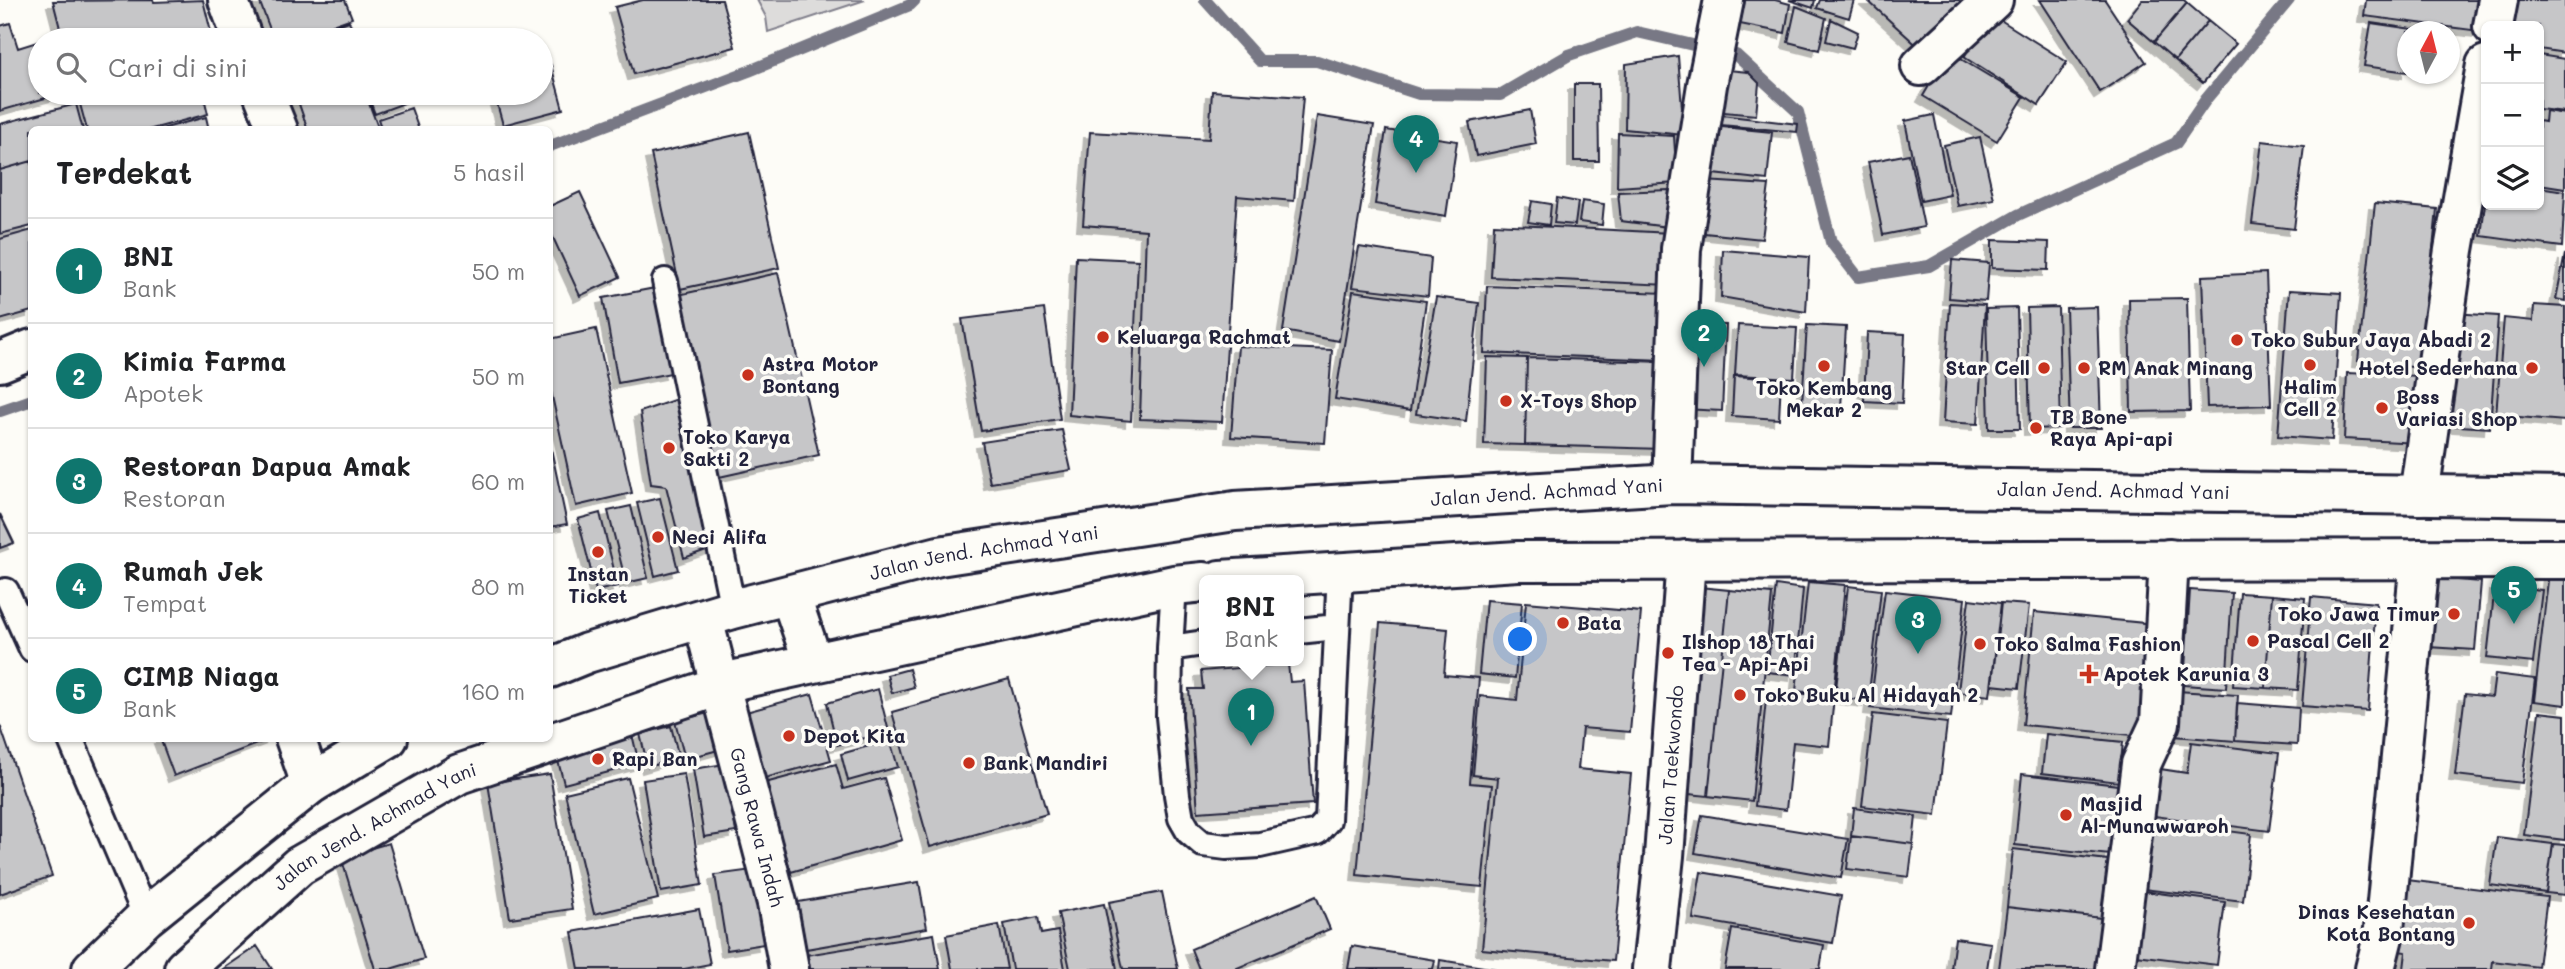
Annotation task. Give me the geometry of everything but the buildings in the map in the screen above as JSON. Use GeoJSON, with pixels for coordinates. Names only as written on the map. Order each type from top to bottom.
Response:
{"type":"FeatureCollection","features":[{"type":"Feature","properties":{"kind":"street"},"geometry":{"type":"LineString","coordinates":[[228,0],[238,28]]}},
{"type":"Feature","properties":{"kind":"street"},"geometry":{"type":"LineString","coordinates":[[1921,66],[1993,0]]}},
{"type":"Feature","properties":{"kind":"street"},"geometry":{"type":"LineString","coordinates":[[2494,21],[2498,0]]}},
{"type":"Feature","properties":{"kind":"street"},"geometry":{"type":"LineString","coordinates":[[1672,484],[1681,249],[1707,85],[1722,13]]}},
{"type":"Feature","properties":{"kind":"street"},"geometry":{"type":"LineString","coordinates":[[2419,495],[2454,250],[2483,84]]}},
{"type":"Feature","properties":{"kind":"street"},"geometry":{"type":"LineString","coordinates":[[268,105],[276,126]]}},
{"type":"Feature","properties":{"kind":"street"},"geometry":{"type":"LineString","coordinates":[[0,362],[28,351]]}},
{"type":"Feature","properties":{"kind":"street","name":"Jalan Jend. Achmad Yani"},"geometry":{"type":"LineString","coordinates":[[553,667],[587,653],[718,614],[939,556],[1235,511],[1672,484],[2565,497]]}},
{"type":"Feature","properties":{"kind":"street"},"geometry":{"type":"LineString","coordinates":[[2115,969],[2141,764],[2160,723],[2169,559]]}},
{"type":"Feature","properties":{"kind":"street"},"geometry":{"type":"LineString","coordinates":[[2375,969],[2383,937],[2387,902],[2420,559]]}},
{"type":"Feature","properties":{"kind":"street"},"geometry":{"type":"LineString","coordinates":[[1287,575],[1518,561],[2565,559]]}},
{"type":"Feature","properties":{"kind":"street","name":"Jalan Taekwondo"},"geometry":{"type":"LineString","coordinates":[[1652,969],[1664,856],[1686,560]]}},
{"type":"Feature","properties":{"kind":"street","name":"Jalan Jend. Achmad Yani"},"geometry":{"type":"LineString","coordinates":[[553,742],[720,685],[813,662],[1189,584]]}},
{"type":"Feature","properties":{"kind":"street"},"geometry":{"type":"LineString","coordinates":[[790,595],[813,662]]}},
{"type":"Feature","properties":{"kind":"street","name":"Gang Rawa Indah"},"geometry":{"type":"LineString","coordinates":[[718,614],[720,685],[777,902],[789,969]]}},
{"type":"Feature","properties":{"kind":"street"},"geometry":{"type":"LineString","coordinates":[[296,742],[311,784]]}},
{"type":"Feature","properties":{"kind":"street"},"geometry":{"type":"LineString","coordinates":[[92,969],[146,917],[311,784],[381,742]]}},
{"type":"Feature","properties":{"kind":"street","name":"Jalan Jend. Achmad Yani"},"geometry":{"type":"LineString","coordinates":[[184,969],[299,866],[458,774],[552,742]]}},
{"type":"Feature","properties":{"kind":"lane"},"geometry":{"type":"LineString","coordinates":[[665,281],[718,614]]}},
{"type":"Feature","properties":{"kind":"lane"},"geometry":{"type":"LineString","coordinates":[[1189,584],[1170,648],[1169,717],[1172,764],[1181,818],[1189,832],[1203,844],[1226,847],[1260,845],[1317,832],[1328,820],[1340,571]]}},
{"type":"Feature","properties":{"kind":"lane"},"geometry":{"type":"LineString","coordinates":[[6,591],[28,640]]}},
{"type":"Feature","properties":{"kind":"lane"},"geometry":{"type":"LineString","coordinates":[[1304,630],[1337,626]]}},
{"type":"Feature","properties":{"kind":"lane"},"geometry":{"type":"LineString","coordinates":[[1170,648],[1199,644]]}},
{"type":"Feature","properties":{"kind":"lane"},"geometry":{"type":"LineString","coordinates":[[72,742],[146,917]]}},
{"type":"Feature","properties":{"kind":"shaded area"},"geometry":{"type":"Polygon","coordinates":[[[757,0],[865,0],[768,32],[766,17],[757,0]]]}},
{"type":"Feature","properties":{"kind":"waterway"},"geometry":{"type":"LineString","coordinates":[[553,145],[749,71],[910,5],[915,0]]}},
{"type":"Feature","properties":{"kind":"waterway"},"geometry":{"type":"LineString","coordinates":[[1205,0],[1260,61],[1317,61],[1419,94],[1500,95],[1569,55],[1637,32],[1736,55],[1798,112],[1831,242],[1858,277],[1929,266],[2018,215],[2176,143],[2207,98],[2289,0]]}},
{"type":"Feature","properties":{"kind":"waterway"},"geometry":{"type":"LineString","coordinates":[[0,411],[28,401]]}},
{"type":"Feature","properties":{"kind":"place","name":"Rumah Jek"},"geometry":{"type":"Point","coordinates":[1416,173]}},
{"type":"Feature","properties":{"kind":"place","name":"Keluarga Rachmat"},"geometry":{"type":"Point","coordinates":[1103,337]}},
{"type":"Feature","properties":{"kind":"place","name":"Toko Subur Jaya Abadi 2"},"geometry":{"type":"Point","coordinates":[2237,340]}},
{"type":"Feature","properties":{"kind":"place","name":"Halim Cell 2"},"geometry":{"type":"Point","coordinates":[2310,365]}},
{"type":"Feature","properties":{"kind":"place","name":"Toko Kembang Mekar 2"},"geometry":{"type":"Point","coordinates":[1824,366]}},
{"type":"Feature","properties":{"kind":"place","name":"Kimia Farma"},"geometry":{"type":"Point","coordinates":[1704,367]}},
{"type":"Feature","properties":{"kind":"place","name":"Star Cell"},"geometry":{"type":"Point","coordinates":[2044,368]}},
{"type":"Feature","properties":{"kind":"place","name":"RM Anak Minang"},"geometry":{"type":"Point","coordinates":[2084,368]}},
{"type":"Feature","properties":{"kind":"place","name":"Hotel Sederhana"},"geometry":{"type":"Point","coordinates":[2532,368]}},
{"type":"Feature","properties":{"kind":"place","name":"Astra Motor Bontang"},"geometry":{"type":"Point","coordinates":[748,375]}},
{"type":"Feature","properties":{"kind":"place","name":"X-Toys Shop"},"geometry":{"type":"Point","coordinates":[1506,401]}},
{"type":"Feature","properties":{"kind":"place","name":"Boss Variasi Shop"},"geometry":{"type":"Point","coordinates":[2382,408]}},
{"type":"Feature","properties":{"kind":"place","name":"TB Bone Raya Api-api"},"geometry":{"type":"Point","coordinates":[2036,428]}},
{"type":"Feature","properties":{"kind":"place","name":"Toko Karya Sakti 2"},"geometry":{"type":"Point","coordinates":[669,448]}},
{"type":"Feature","properties":{"kind":"place","name":"Neci Alifa"},"geometry":{"type":"Point","coordinates":[658,537]}},
{"type":"Feature","properties":{"kind":"place","name":"Instan Ticket"},"geometry":{"type":"Point","coordinates":[598,552]}},
{"type":"Feature","properties":{"kind":"place","name":"Toko Jawa Timur"},"geometry":{"type":"Point","coordinates":[2454,614]}},
{"type":"Feature","properties":{"kind":"place","name":"Bata"},"geometry":{"type":"Point","coordinates":[1563,623]}},
{"type":"Feature","properties":{"kind":"place","name":"CIMB Niaga"},"geometry":{"type":"Point","coordinates":[2514,624]}},
{"type":"Feature","properties":{"kind":"place","name":"Pascal Cell 2"},"geometry":{"type":"Point","coordinates":[2253,641]}},
{"type":"Feature","properties":{"kind":"place","name":"Toko Salma Fashion"},"geometry":{"type":"Point","coordinates":[1980,644]}},
{"type":"Feature","properties":{"kind":"place","name":"Ilshop 18 Thai Tea - Api-Api"},"geometry":{"type":"Point","coordinates":[1668,653]}},
{"type":"Feature","properties":{"kind":"place","name":"Restoran Dapua Amak"},"geometry":{"type":"Point","coordinates":[1918,654]}},
{"type":"Feature","properties":{"kind":"place","name":"Apotek Karunia 3"},"geometry":{"type":"Point","coordinates":[2089,674]}},
{"type":"Feature","properties":{"kind":"place","name":"Toko Buku Al Hidayah 2"},"geometry":{"type":"Point","coordinates":[1740,695]}},
{"type":"Feature","properties":{"kind":"place","name":"Depot Kita"},"geometry":{"type":"Point","coordinates":[789,736]}},
{"type":"Feature","properties":{"kind":"place","name":"BNI"},"geometry":{"type":"Point","coordinates":[1251,746]}},
{"type":"Feature","properties":{"kind":"place","name":"Rapi Ban"},"geometry":{"type":"Point","coordinates":[598,759]}},
{"type":"Feature","properties":{"kind":"place","name":"Bank Mandiri"},"geometry":{"type":"Point","coordinates":[969,763]}},
{"type":"Feature","properties":{"kind":"place","name":"Masjid Al-Munawwaroh"},"geometry":{"type":"Point","coordinates":[2066,815]}},
{"type":"Feature","properties":{"kind":"place","name":"Dinas Kesehatan Kota Bontang"},"geometry":{"type":"Point","coordinates":[2469,923]}}]}
